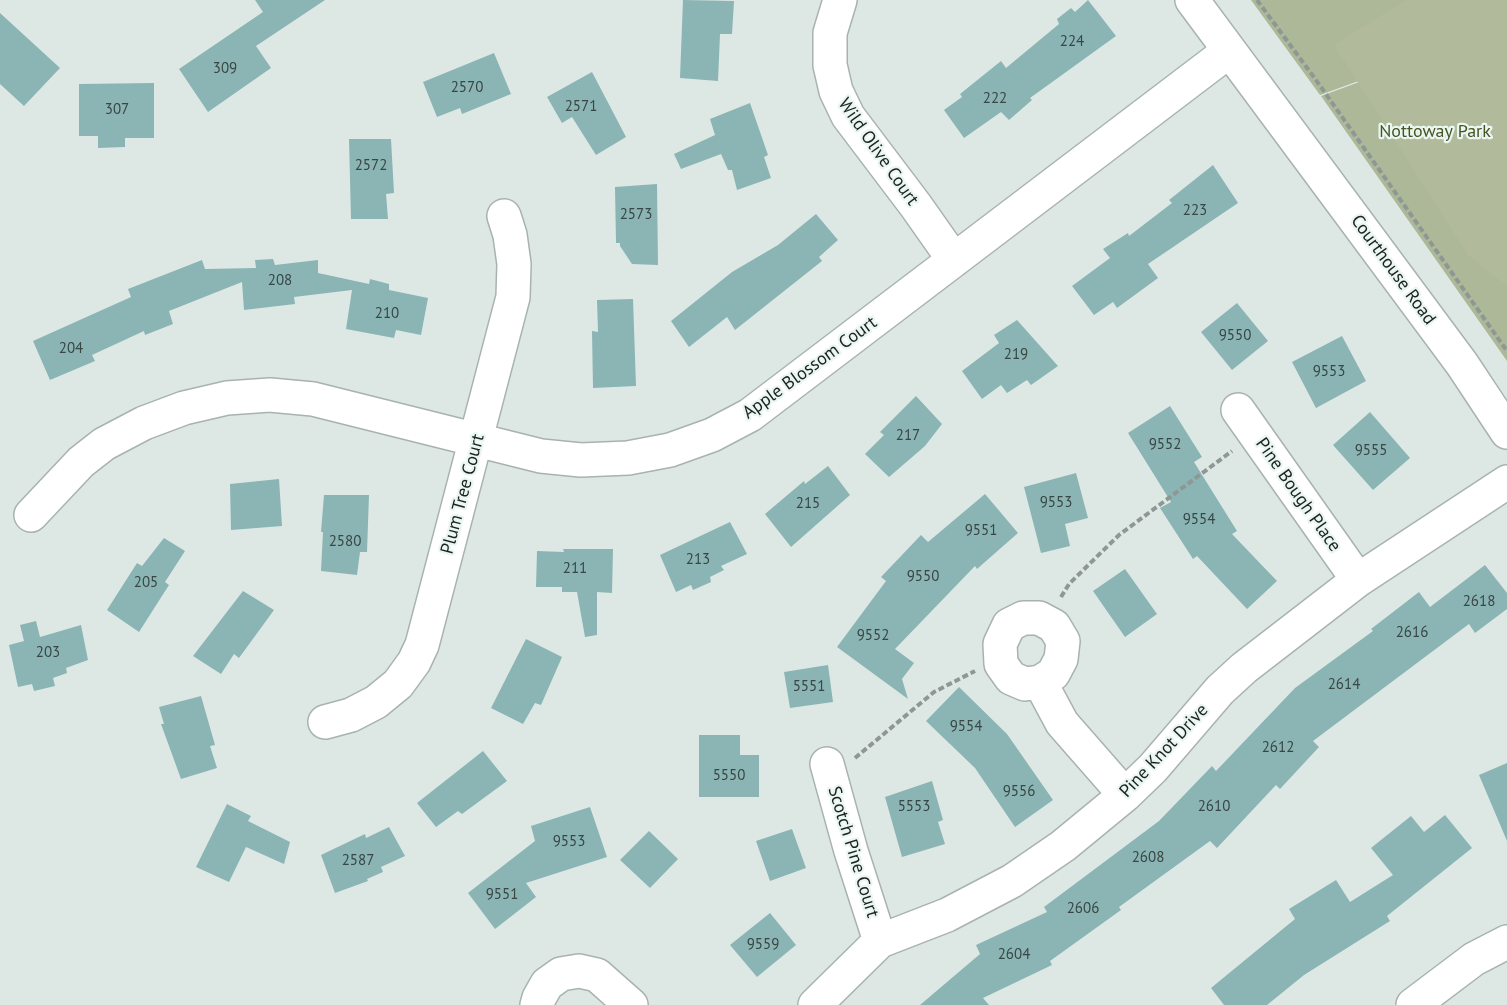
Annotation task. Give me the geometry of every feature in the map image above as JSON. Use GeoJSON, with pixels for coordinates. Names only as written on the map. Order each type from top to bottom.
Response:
{"type":"FeatureCollection","features":[{"type":"Feature","properties":{"kind":"street","name":"Wild Olive Court"},"geometry":{"type":"LineString","coordinates":[[840,0],[830,33],[830,65],[836,91],[848,116],[954,260]]}},
{"type":"Feature","properties":{"kind":"street","name":"Courthouse Road"},"geometry":{"type":"LineString","coordinates":[[1192,0],[1462,364],[1507,432]]}},
{"type":"Feature","properties":{"kind":"street","name":"Apple Blossom Court"},"geometry":{"type":"LineString","coordinates":[[32,515],[81,462],[104,444],[144,423],[184,408],[227,398],[270,395],[313,399],[542,456],[581,460],[628,458],[670,450],[712,435],[750,415],[1229,51]]}},
{"type":"Feature","properties":{"kind":"street","name":"Plum Tree Court"},"geometry":{"type":"LineString","coordinates":[[325,722],[351,715],[376,702],[398,684],[414,662],[422,645],[513,297],[514,264],[510,235],[504,216]]}},
{"type":"Feature","properties":{"kind":"street","name":"Pine Bough Place"},"geometry":{"type":"LineString","coordinates":[[1246,422],[1358,580]]}},
{"type":"Feature","properties":{"kind":"street","name":"Pine Knot Drive"},"geometry":{"type":"LineString","coordinates":[[815,1005],[880,941],[947,915],[1012,881],[1063,846],[1125,795],[1152,768],[1220,690],[1244,668],[1358,580],[1507,482]]}},
{"type":"Feature","properties":{"kind":"street"},"geometry":{"type":"LineString","coordinates":[[1023,618],[1039,618],[1054,626],[1063,641],[1061,659],[1053,674],[1040,682],[1025,684],[1011,678],[1001,664],[1000,644],[1009,625],[1023,618]]}},
{"type":"Feature","properties":{"kind":"street"},"geometry":{"type":"LineString","coordinates":[[1040,682],[1062,723],[1125,795]]}},
{"type":"Feature","properties":{"kind":"street","name":"Scotch Pine Court"},"geometry":{"type":"LineString","coordinates":[[829,772],[880,941]]}},
{"type":"Feature","properties":{"kind":"street"},"geometry":{"type":"LineString","coordinates":[[1413,1005],[1474,959],[1507,942]]}},
{"type":"Feature","properties":{"kind":"street"},"geometry":{"type":"LineString","coordinates":[[537,1005],[548,984],[561,974],[579,971],[597,975],[631,1005]]}},
{"type":"Feature","properties":{"kind":"path"},"geometry":{"type":"LineString","coordinates":[[1257,0],[1507,351]]}},
{"type":"Feature","properties":{"kind":"path"},"geometry":{"type":"LineString","coordinates":[[1046,622],[1069,584],[1119,535],[1246,422]]}},
{"type":"Feature","properties":{"kind":"path"},"geometry":{"type":"LineString","coordinates":[[829,772],[934,692],[982,668],[1001,664]]}},
{"type":"Feature","properties":{"kind":"green space"},"geometry":{"type":"Polygon","coordinates":[[[1251,0],[1507,0],[1507,27],[1320,95],[1251,0]]]}},
{"type":"Feature","properties":{"kind":"green space","name":"Nottoway Park"},"geometry":{"type":"Polygon","coordinates":[[[1406,0],[1507,0],[1507,286],[1468,255],[1334,45],[1406,0]]]}},
{"type":"Feature","properties":{"kind":"green space","name":"Nottoway Park"},"geometry":{"type":"Polygon","coordinates":[[[1507,28],[1507,361],[1321,96],[1507,28]]]}},
{"type":"Feature","properties":{"kind":"building"},"geometry":{"type":"Polygon","coordinates":[[[255,0],[325,0],[256,46],[271,68],[208,112],[179,69],[263,12],[255,0]]]}},
{"type":"Feature","properties":{"kind":"building"},"geometry":{"type":"Polygon","coordinates":[[[683,0],[734,1],[732,34],[720,34],[718,81],[680,78],[683,0]]]}},
{"type":"Feature","properties":{"kind":"building"},"geometry":{"type":"Polygon","coordinates":[[[1088,0],[1116,36],[1030,98],[1032,100],[1009,120],[1001,112],[964,138],[944,110],[962,97],[960,94],[1001,61],[1006,68],[1059,24],[1057,19],[1071,8],[1075,12],[1088,0]]]}},
{"type":"Feature","properties":{"kind":"building"},"geometry":{"type":"Polygon","coordinates":[[[0,13],[60,68],[24,106],[0,84],[0,13]]]}},
{"type":"Feature","properties":{"kind":"building"},"geometry":{"type":"Polygon","coordinates":[[[494,53],[511,94],[462,114],[460,108],[437,117],[423,82],[494,53]]]}},
{"type":"Feature","properties":{"kind":"building"},"geometry":{"type":"Polygon","coordinates":[[[592,72],[626,137],[596,155],[572,117],[562,123],[547,97],[592,72]]]}},
{"type":"Feature","properties":{"kind":"building"},"geometry":{"type":"Polygon","coordinates":[[[154,83],[154,138],[125,138],[125,147],[98,148],[98,136],[79,136],[79,84],[154,83]]]}},
{"type":"Feature","properties":{"kind":"building"},"geometry":{"type":"Polygon","coordinates":[[[750,103],[768,155],[764,157],[771,178],[737,190],[732,170],[728,170],[721,154],[681,169],[674,154],[715,135],[710,119],[750,103]]]}},
{"type":"Feature","properties":{"kind":"building"},"geometry":{"type":"Polygon","coordinates":[[[349,139],[391,139],[394,193],[386,194],[388,219],[351,219],[349,139]]]}},
{"type":"Feature","properties":{"kind":"building"},"geometry":{"type":"Polygon","coordinates":[[[1213,165],[1238,203],[1148,264],[1158,278],[1117,308],[1113,302],[1094,315],[1072,286],[1110,258],[1103,249],[1128,233],[1129,236],[1172,203],[1169,200],[1213,165]]]}},
{"type":"Feature","properties":{"kind":"building"},"geometry":{"type":"Polygon","coordinates":[[[657,184],[658,265],[632,264],[620,243],[616,243],[615,187],[657,184]]]}},
{"type":"Feature","properties":{"kind":"building"},"geometry":{"type":"Polygon","coordinates":[[[816,214],[838,240],[819,257],[822,261],[735,330],[727,317],[689,347],[671,321],[732,272],[778,245],[816,214]]]}},
{"type":"Feature","properties":{"kind":"building"},"geometry":{"type":"Polygon","coordinates":[[[273,259],[275,265],[318,260],[318,273],[369,284],[370,279],[389,284],[389,290],[428,298],[421,335],[396,330],[394,338],[346,329],[352,290],[294,297],[295,304],[244,310],[242,282],[169,311],[173,324],[145,335],[144,331],[92,355],[95,361],[50,380],[33,341],[131,297],[128,289],[202,260],[205,269],[256,268],[255,260],[273,259]]]}},
{"type":"Feature","properties":{"kind":"building"},"geometry":{"type":"Polygon","coordinates":[[[633,299],[636,386],[593,388],[592,331],[598,332],[597,300],[633,299]]]}},
{"type":"Feature","properties":{"kind":"building"},"geometry":{"type":"Polygon","coordinates":[[[1237,303],[1268,341],[1232,370],[1201,332],[1237,303]]]}},
{"type":"Feature","properties":{"kind":"building"},"geometry":{"type":"Polygon","coordinates":[[[1017,320],[1058,366],[1031,385],[1027,380],[1007,393],[1001,385],[982,399],[962,371],[999,343],[994,335],[1017,320]]]}},
{"type":"Feature","properties":{"kind":"building"},"geometry":{"type":"Polygon","coordinates":[[[1342,336],[1366,381],[1316,408],[1292,362],[1342,336]]]}},
{"type":"Feature","properties":{"kind":"building"},"geometry":{"type":"Polygon","coordinates":[[[916,396],[942,424],[925,446],[889,477],[865,454],[884,435],[880,432],[916,396]]]}},
{"type":"Feature","properties":{"kind":"building"},"geometry":{"type":"Polygon","coordinates":[[[1170,406],[1202,457],[1194,462],[1237,531],[1232,534],[1277,581],[1247,609],[1197,556],[1193,559],[1160,508],[1171,502],[1128,433],[1170,406]]]}},
{"type":"Feature","properties":{"kind":"building"},"geometry":{"type":"Polygon","coordinates":[[[1370,412],[1410,458],[1373,490],[1333,445],[1370,412]]]}},
{"type":"Feature","properties":{"kind":"building"},"geometry":{"type":"Polygon","coordinates":[[[828,466],[850,495],[791,547],[765,514],[804,481],[805,484],[828,466]]]}},
{"type":"Feature","properties":{"kind":"building"},"geometry":{"type":"Polygon","coordinates":[[[1076,473],[1088,518],[1065,524],[1070,546],[1041,553],[1024,487],[1076,473]]]}},
{"type":"Feature","properties":{"kind":"building"},"geometry":{"type":"Polygon","coordinates":[[[279,479],[282,526],[231,530],[230,484],[279,479]]]}},
{"type":"Feature","properties":{"kind":"building"},"geometry":{"type":"Polygon","coordinates":[[[985,494],[1018,533],[977,569],[975,566],[895,649],[914,663],[902,679],[908,699],[837,647],[886,581],[881,577],[921,535],[928,542],[985,494]]]}},
{"type":"Feature","properties":{"kind":"building"},"geometry":{"type":"Polygon","coordinates":[[[324,495],[369,495],[367,552],[360,552],[357,575],[321,571],[324,495]]]}},
{"type":"Feature","properties":{"kind":"building"},"geometry":{"type":"Polygon","coordinates":[[[730,522],[747,554],[721,566],[724,570],[710,577],[711,582],[693,590],[691,585],[676,592],[660,555],[730,522]]]}},
{"type":"Feature","properties":{"kind":"building"},"geometry":{"type":"Polygon","coordinates":[[[164,538],[185,551],[165,582],[169,585],[139,632],[107,610],[137,563],[142,566],[164,538]]]}},
{"type":"Feature","properties":{"kind":"building"},"geometry":{"type":"Polygon","coordinates":[[[563,549],[613,549],[612,593],[597,592],[597,635],[585,637],[577,592],[562,592],[562,587],[536,587],[537,551],[564,552],[563,549]]]}},
{"type":"Feature","properties":{"kind":"building"},"geometry":{"type":"Polygon","coordinates":[[[1485,565],[1507,593],[1507,609],[1475,633],[1469,624],[1313,741],[1319,747],[1280,789],[1276,785],[1217,848],[1210,841],[1050,961],[1052,965],[983,998],[989,1005],[920,1005],[980,954],[976,945],[1047,912],[1044,907],[1159,821],[1212,766],[1216,771],[1295,688],[1373,631],[1371,629],[1419,592],[1430,607],[1485,565]]]}},
{"type":"Feature","properties":{"kind":"building"},"geometry":{"type":"Polygon","coordinates":[[[1125,569],[1157,614],[1125,637],[1093,591],[1125,569]]]}},
{"type":"Feature","properties":{"kind":"building"},"geometry":{"type":"Polygon","coordinates":[[[243,591],[274,610],[239,658],[234,654],[221,674],[193,656],[243,591]]]}},
{"type":"Feature","properties":{"kind":"building"},"geometry":{"type":"Polygon","coordinates":[[[36,621],[40,637],[81,625],[88,660],[66,668],[67,673],[53,678],[55,686],[34,691],[32,684],[18,687],[9,645],[24,641],[20,625],[36,621]]]}},
{"type":"Feature","properties":{"kind":"building"},"geometry":{"type":"Polygon","coordinates":[[[526,639],[562,657],[541,705],[535,703],[523,724],[491,708],[526,639]]]}},
{"type":"Feature","properties":{"kind":"building"},"geometry":{"type":"Polygon","coordinates":[[[828,665],[833,702],[790,708],[784,672],[828,665]]]}},
{"type":"Feature","properties":{"kind":"building"},"geometry":{"type":"Polygon","coordinates":[[[959,687],[1007,734],[1053,800],[1015,827],[975,768],[926,721],[959,687]]]}},
{"type":"Feature","properties":{"kind":"building"},"geometry":{"type":"Polygon","coordinates":[[[201,696],[215,745],[210,746],[217,768],[181,779],[161,724],[164,724],[159,707],[201,696]]]}},
{"type":"Feature","properties":{"kind":"building"},"geometry":{"type":"Polygon","coordinates":[[[699,735],[740,735],[740,755],[759,755],[759,797],[699,797],[699,735]]]}},
{"type":"Feature","properties":{"kind":"building"},"geometry":{"type":"Polygon","coordinates":[[[483,751],[507,781],[462,814],[458,811],[436,827],[417,803],[483,751]]]}},
{"type":"Feature","properties":{"kind":"building"},"geometry":{"type":"Polygon","coordinates":[[[1507,763],[1507,841],[1479,775],[1507,763]]]}},
{"type":"Feature","properties":{"kind":"building"},"geometry":{"type":"Polygon","coordinates":[[[932,781],[943,820],[938,822],[945,844],[902,857],[885,797],[932,781]]]}},
{"type":"Feature","properties":{"kind":"building"},"geometry":{"type":"Polygon","coordinates":[[[227,804],[251,816],[248,821],[290,842],[284,864],[246,847],[229,882],[196,867],[227,804]]]}},
{"type":"Feature","properties":{"kind":"building"},"geometry":{"type":"Polygon","coordinates":[[[590,807],[607,857],[526,883],[536,897],[495,929],[468,893],[535,841],[531,826],[590,807]]]}},
{"type":"Feature","properties":{"kind":"building"},"geometry":{"type":"Polygon","coordinates":[[[1445,815],[1472,848],[1387,916],[1390,921],[1304,975],[1267,1005],[1224,1005],[1211,988],[1295,919],[1289,909],[1336,880],[1350,902],[1393,875],[1371,848],[1411,816],[1424,832],[1445,815]]]}},
{"type":"Feature","properties":{"kind":"building"},"geometry":{"type":"Polygon","coordinates":[[[389,827],[405,856],[381,867],[383,872],[367,879],[368,881],[335,893],[321,855],[365,834],[366,838],[389,827]]]}},
{"type":"Feature","properties":{"kind":"building"},"geometry":{"type":"Polygon","coordinates":[[[792,829],[806,868],[770,881],[756,841],[792,829]]]}},
{"type":"Feature","properties":{"kind":"building"},"geometry":{"type":"Polygon","coordinates":[[[649,831],[678,859],[650,888],[620,860],[649,831]]]}},
{"type":"Feature","properties":{"kind":"building"},"geometry":{"type":"Polygon","coordinates":[[[770,913],[796,945],[757,977],[730,945],[770,913]]]}}]}
